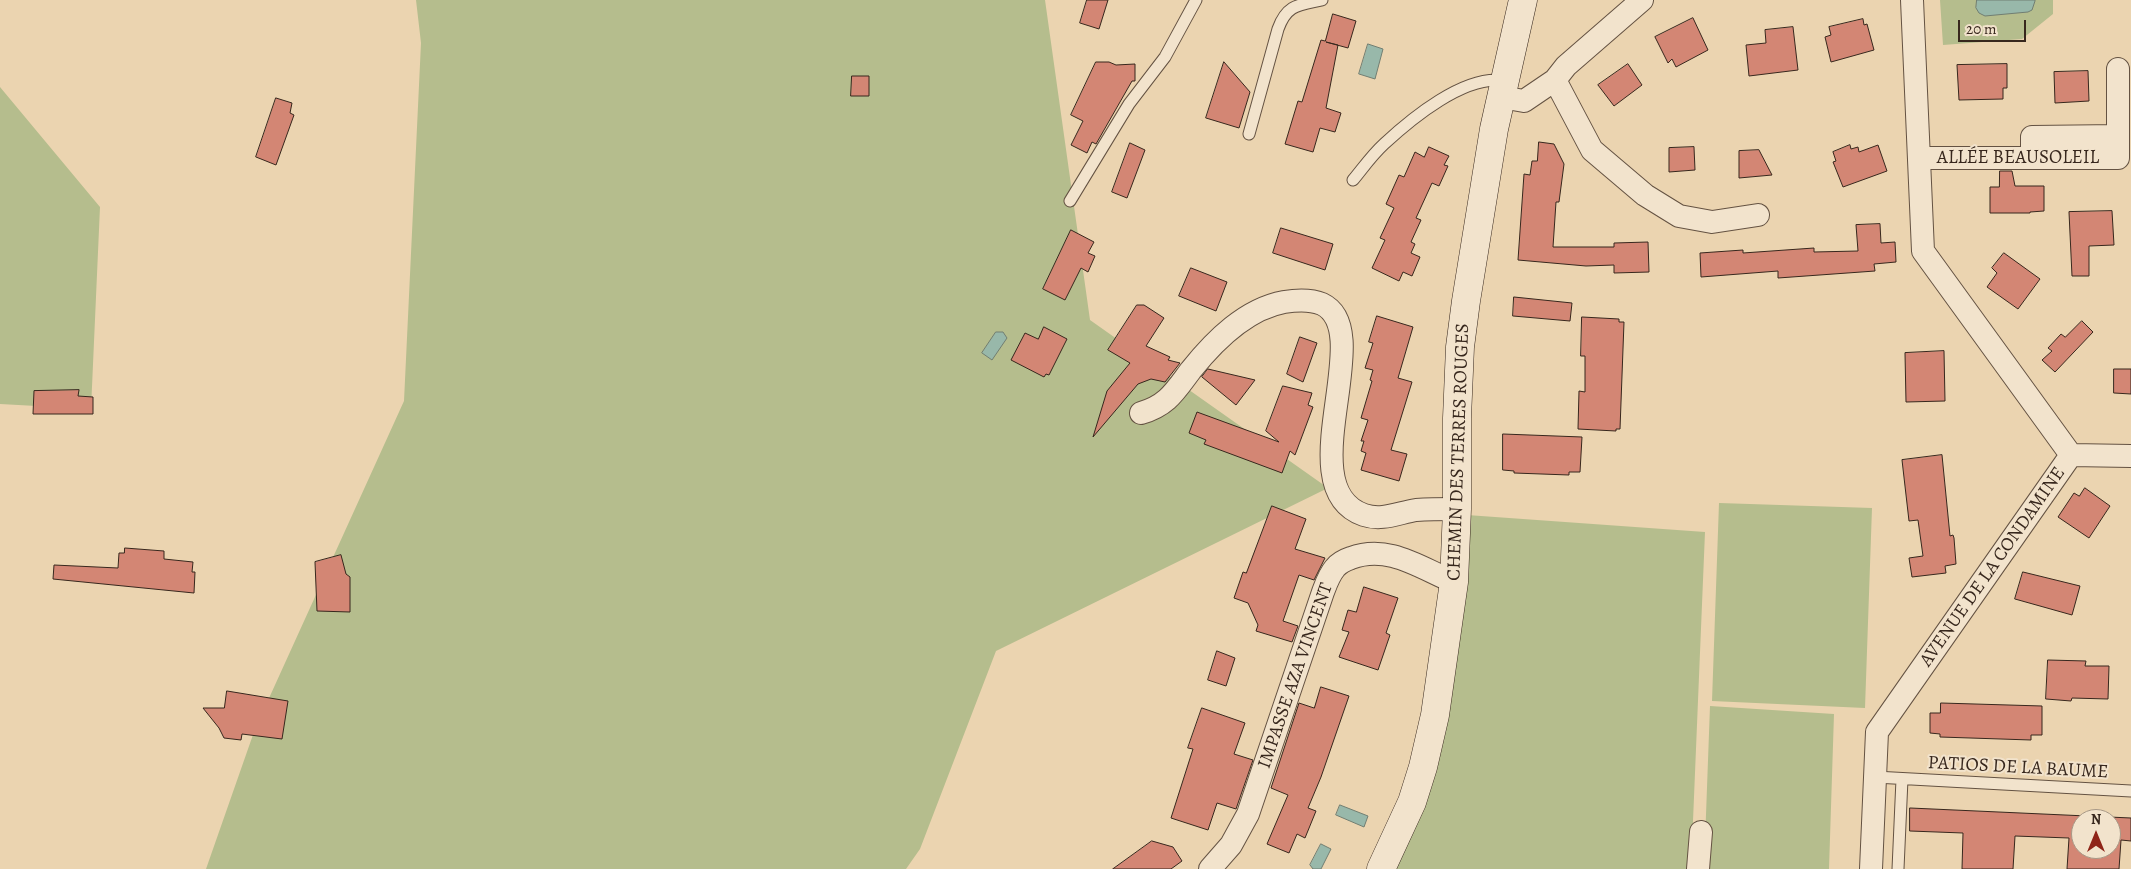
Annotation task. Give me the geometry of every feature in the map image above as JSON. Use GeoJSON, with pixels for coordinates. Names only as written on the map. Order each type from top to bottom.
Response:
{"type":"FeatureCollection","features":[{"type":"Feature","properties":{"kind":"main road","name":"CHEMIN DES TERRES ROUGES"},"geometry":{"type":"LineString","coordinates":[[1381,869],[1412,802],[1423,768],[1435,715],[1454,582],[1460,347],[1472,259],[1503,89],[1523,0]]}},
{"type":"Feature","properties":{"kind":"street"},"geometry":{"type":"LineString","coordinates":[[1503,89],[1524,101],[1554,80],[1566,66],[1642,0]]}},
{"type":"Feature","properties":{"kind":"street"},"geometry":{"type":"LineString","coordinates":[[1901,0],[1914,26]]}},
{"type":"Feature","properties":{"kind":"street","name":"AVENUE DE LA CONDAMINE"},"geometry":{"type":"LineString","coordinates":[[1871,869],[1877,732],[2070,455],[1923,252],[1912,0]]}},
{"type":"Feature","properties":{"kind":"street","name":"ALLÉE BEAUSOLEIL"},"geometry":{"type":"LineString","coordinates":[[1919,158],[2118,158],[2118,69]]}},
{"type":"Feature","properties":{"kind":"street"},"geometry":{"type":"LineString","coordinates":[[1554,80],[1592,150],[1645,196],[1679,216],[1712,222],[1758,215]]}},
{"type":"Feature","properties":{"kind":"street"},"geometry":{"type":"LineString","coordinates":[[1141,413],[1162,405],[1220,338],[1254,312],[1271,304],[1293,301],[1321,304],[1334,314],[1341,328],[1342,336],[1332,456],[1335,484],[1342,498],[1354,510],[1376,517],[1389,517],[1414,510],[1457,509]]}},
{"type":"Feature","properties":{"kind":"street"},"geometry":{"type":"LineString","coordinates":[[2070,455],[2131,456]]}},
{"type":"Feature","properties":{"kind":"street","name":"IMPASSE AZA VINCENT"},"geometry":{"type":"LineString","coordinates":[[1210,869],[1231,844],[1248,814],[1323,592],[1336,566],[1364,553],[1388,554],[1415,563],[1454,582]]}},
{"type":"Feature","properties":{"kind":"street"},"geometry":{"type":"LineString","coordinates":[[1698,869],[1701,832]]}},
{"type":"Feature","properties":{"kind":"lane"},"geometry":{"type":"LineString","coordinates":[[1070,201],[1129,104],[1165,57],[1196,0]]}},
{"type":"Feature","properties":{"kind":"lane"},"geometry":{"type":"LineString","coordinates":[[1249,134],[1284,13],[1299,5],[1322,0]]}},
{"type":"Feature","properties":{"kind":"lane"},"geometry":{"type":"LineString","coordinates":[[1353,180],[1383,145],[1438,103],[1464,88],[1495,79],[1503,89]]}},
{"type":"Feature","properties":{"kind":"lane","name":"PATIOS DE LA BAUME"},"geometry":{"type":"LineString","coordinates":[[1875,777],[2131,791]]}},
{"type":"Feature","properties":{"kind":"lane","name":"PATIOS DE LA BAUME"},"geometry":{"type":"LineString","coordinates":[[1898,869],[1902,779]]}},
{"type":"Feature","properties":{"kind":"green space"},"geometry":{"type":"Polygon","coordinates":[[[416,0],[1045,0],[1090,320],[1328,488],[996,651],[920,849],[906,869],[206,869],[255,729],[404,401],[421,43],[416,0]]]}},
{"type":"Feature","properties":{"kind":"green space"},"geometry":{"type":"Polygon","coordinates":[[[1940,0],[2053,0],[2053,14],[2022,39],[1943,45],[1940,0]]]}},
{"type":"Feature","properties":{"kind":"green space"},"geometry":{"type":"Polygon","coordinates":[[[0,87],[100,207],[91,409],[0,404],[0,87]]]}},
{"type":"Feature","properties":{"kind":"green space"},"geometry":{"type":"Polygon","coordinates":[[[1719,503],[1872,508],[1865,708],[1712,701],[1719,503]]]}},
{"type":"Feature","properties":{"kind":"green space"},"geometry":{"type":"Polygon","coordinates":[[[1467,515],[1705,532],[1691,869],[1390,869],[1467,515]]]}},
{"type":"Feature","properties":{"kind":"green space"},"geometry":{"type":"Polygon","coordinates":[[[1710,706],[1834,714],[1829,869],[1704,869],[1710,706]]]}},
{"type":"Feature","properties":{"kind":"shaded area"},"geometry":{"type":"Polygon","coordinates":[[[1977,0],[2035,1],[2032,10],[2028,12],[1985,16],[1979,13],[1976,8],[1977,0]]]}},
{"type":"Feature","properties":{"kind":"shaded area"},"geometry":{"type":"Polygon","coordinates":[[[1368,44],[1383,49],[1375,79],[1359,74],[1368,44]]]}},
{"type":"Feature","properties":{"kind":"shaded area"},"geometry":{"type":"Polygon","coordinates":[[[996,332],[1003,332],[1007,338],[992,360],[982,353],[996,332]]]}},
{"type":"Feature","properties":{"kind":"shaded area"},"geometry":{"type":"Polygon","coordinates":[[[1340,805],[1368,816],[1364,827],[1336,815],[1340,805]]]}},
{"type":"Feature","properties":{"kind":"shaded area"},"geometry":{"type":"Polygon","coordinates":[[[1321,844],[1331,849],[1321,869],[1313,869],[1310,865],[1321,844]]]}},
{"type":"Feature","properties":{"kind":"building"},"geometry":{"type":"Polygon","coordinates":[[[1087,0],[1108,0],[1099,29],[1080,23],[1087,0]]]}},
{"type":"Feature","properties":{"kind":"building"},"geometry":{"type":"Polygon","coordinates":[[[1333,14],[1356,21],[1348,48],[1338,45],[1326,108],[1341,113],[1335,132],[1320,128],[1313,152],[1285,144],[1298,101],[1302,102],[1321,40],[1325,41],[1333,14]]]}},
{"type":"Feature","properties":{"kind":"building"},"geometry":{"type":"Polygon","coordinates":[[[1693,18],[1708,50],[1676,67],[1672,59],[1668,63],[1655,37],[1693,18]]]}},
{"type":"Feature","properties":{"kind":"building"},"geometry":{"type":"Polygon","coordinates":[[[1863,19],[1864,25],[1867,24],[1874,50],[1831,62],[1825,37],[1831,35],[1829,27],[1863,19]]]}},
{"type":"Feature","properties":{"kind":"building"},"geometry":{"type":"Polygon","coordinates":[[[1793,27],[1798,70],[1749,76],[1746,45],[1766,43],[1765,30],[1793,27]]]}},
{"type":"Feature","properties":{"kind":"building"},"geometry":{"type":"Polygon","coordinates":[[[1096,62],[1109,62],[1116,65],[1135,64],[1135,81],[1132,81],[1096,144],[1092,142],[1087,153],[1071,145],[1083,121],[1071,115],[1096,62]]]}},
{"type":"Feature","properties":{"kind":"building"},"geometry":{"type":"Polygon","coordinates":[[[1224,62],[1250,92],[1239,128],[1206,118],[1224,62]]]}},
{"type":"Feature","properties":{"kind":"building"},"geometry":{"type":"Polygon","coordinates":[[[1628,64],[1642,85],[1614,106],[1598,85],[1628,64]]]}},
{"type":"Feature","properties":{"kind":"building"},"geometry":{"type":"Polygon","coordinates":[[[2007,64],[2007,88],[2003,88],[2003,99],[1959,100],[1957,65],[2007,64]]]}},
{"type":"Feature","properties":{"kind":"building"},"geometry":{"type":"Polygon","coordinates":[[[2088,71],[2089,101],[2055,103],[2054,72],[2088,71]]]}},
{"type":"Feature","properties":{"kind":"building"},"geometry":{"type":"Polygon","coordinates":[[[852,76],[869,76],[869,96],[851,96],[852,76]]]}},
{"type":"Feature","properties":{"kind":"building"},"geometry":{"type":"Polygon","coordinates":[[[276,98],[292,103],[290,113],[294,115],[276,165],[256,157],[276,98]]]}},
{"type":"Feature","properties":{"kind":"building"},"geometry":{"type":"Polygon","coordinates":[[[1539,142],[1554,144],[1564,164],[1559,202],[1556,202],[1553,247],[1614,247],[1614,243],[1648,242],[1649,272],[1614,273],[1614,265],[1586,266],[1518,260],[1524,174],[1530,175],[1532,161],[1537,161],[1539,142]]]}},
{"type":"Feature","properties":{"kind":"building"},"geometry":{"type":"Polygon","coordinates":[[[1130,143],[1145,150],[1127,198],[1112,192],[1130,143]]]}},
{"type":"Feature","properties":{"kind":"building"},"geometry":{"type":"Polygon","coordinates":[[[1850,145],[1851,149],[1858,147],[1859,152],[1878,145],[1887,171],[1843,187],[1833,162],[1836,161],[1833,152],[1850,145]]]}},
{"type":"Feature","properties":{"kind":"building"},"geometry":{"type":"Polygon","coordinates":[[[1429,147],[1449,156],[1444,165],[1448,166],[1439,186],[1432,183],[1416,218],[1421,220],[1411,242],[1415,244],[1411,253],[1420,257],[1412,276],[1403,272],[1399,281],[1372,268],[1385,240],[1380,238],[1394,208],[1386,204],[1399,175],[1404,177],[1415,152],[1424,157],[1429,147]]]}},
{"type":"Feature","properties":{"kind":"building"},"geometry":{"type":"Polygon","coordinates":[[[1694,147],[1695,170],[1669,172],[1669,148],[1694,147]]]}},
{"type":"Feature","properties":{"kind":"building"},"geometry":{"type":"Polygon","coordinates":[[[1759,150],[1772,175],[1739,178],[1739,151],[1759,150]]]}},
{"type":"Feature","properties":{"kind":"building"},"geometry":{"type":"Polygon","coordinates":[[[2000,171],[2012,171],[2015,186],[2044,186],[2044,211],[1990,213],[1990,187],[1999,187],[2000,171]]]}},
{"type":"Feature","properties":{"kind":"building"},"geometry":{"type":"Polygon","coordinates":[[[2112,211],[2114,245],[2089,246],[2089,276],[2072,276],[2069,212],[2112,211]]]}},
{"type":"Feature","properties":{"kind":"building"},"geometry":{"type":"Polygon","coordinates":[[[1880,224],[1881,243],[1895,242],[1896,262],[1874,264],[1875,271],[1778,278],[1778,271],[1701,277],[1700,253],[1743,250],[1743,253],[1814,248],[1814,252],[1858,251],[1856,225],[1880,224]]]}},
{"type":"Feature","properties":{"kind":"building"},"geometry":{"type":"Polygon","coordinates":[[[1281,228],[1333,244],[1325,270],[1273,253],[1281,228]]]}},
{"type":"Feature","properties":{"kind":"building"},"geometry":{"type":"Polygon","coordinates":[[[1071,230],[1094,242],[1088,253],[1095,256],[1088,272],[1081,268],[1065,300],[1043,289],[1071,230]]]}},
{"type":"Feature","properties":{"kind":"building"},"geometry":{"type":"Polygon","coordinates":[[[2004,253],[2040,279],[2018,309],[1987,287],[1997,273],[1992,268],[2004,253]]]}},
{"type":"Feature","properties":{"kind":"building"},"geometry":{"type":"Polygon","coordinates":[[[1191,268],[1227,282],[1216,311],[1179,296],[1191,268]]]}},
{"type":"Feature","properties":{"kind":"building"},"geometry":{"type":"Polygon","coordinates":[[[1514,297],[1572,303],[1570,321],[1513,316],[1514,297]]]}},
{"type":"Feature","properties":{"kind":"building"},"geometry":{"type":"Polygon","coordinates":[[[1137,305],[1144,305],[1164,318],[1146,346],[1170,357],[1168,360],[1180,363],[1165,382],[1151,379],[1138,384],[1093,437],[1107,391],[1130,363],[1108,350],[1137,305]]]}},
{"type":"Feature","properties":{"kind":"building"},"geometry":{"type":"Polygon","coordinates":[[[1377,316],[1413,327],[1398,378],[1412,382],[1391,450],[1407,454],[1399,481],[1361,470],[1366,453],[1361,451],[1364,441],[1361,441],[1368,420],[1361,418],[1372,381],[1370,380],[1373,370],[1365,368],[1373,343],[1369,342],[1377,316]]]}},
{"type":"Feature","properties":{"kind":"building"},"geometry":{"type":"Polygon","coordinates":[[[1582,317],[1619,319],[1619,322],[1624,322],[1620,429],[1616,429],[1616,431],[1578,429],[1579,391],[1585,392],[1585,356],[1581,356],[1582,317]]]}},
{"type":"Feature","properties":{"kind":"building"},"geometry":{"type":"Polygon","coordinates":[[[2082,321],[2093,332],[2055,372],[2042,360],[2052,351],[2048,348],[2061,334],[2065,337],[2082,321]]]}},
{"type":"Feature","properties":{"kind":"building"},"geometry":{"type":"Polygon","coordinates":[[[1044,327],[1067,339],[1049,375],[1046,374],[1044,377],[1011,360],[1025,333],[1038,339],[1044,327]]]}},
{"type":"Feature","properties":{"kind":"building"},"geometry":{"type":"Polygon","coordinates":[[[1300,337],[1317,343],[1303,382],[1287,374],[1300,337]]]}},
{"type":"Feature","properties":{"kind":"building"},"geometry":{"type":"Polygon","coordinates":[[[1944,351],[1945,401],[1906,402],[1905,353],[1944,351]]]}},
{"type":"Feature","properties":{"kind":"building"},"geometry":{"type":"Polygon","coordinates":[[[1208,369],[1255,380],[1236,405],[1202,377],[1208,369]]]}},
{"type":"Feature","properties":{"kind":"building"},"geometry":{"type":"Polygon","coordinates":[[[2114,369],[2131,369],[2131,394],[2114,393],[2114,369]]]}},
{"type":"Feature","properties":{"kind":"building"},"geometry":{"type":"Polygon","coordinates":[[[1283,386],[1312,393],[1308,405],[1313,407],[1295,455],[1290,451],[1282,473],[1204,444],[1206,440],[1189,433],[1197,412],[1279,442],[1266,431],[1283,386]]]}},
{"type":"Feature","properties":{"kind":"building"},"geometry":{"type":"Polygon","coordinates":[[[79,390],[78,396],[93,397],[93,414],[33,414],[34,391],[79,390]]]}},
{"type":"Feature","properties":{"kind":"building"},"geometry":{"type":"Polygon","coordinates":[[[1503,434],[1582,437],[1580,472],[1569,472],[1569,475],[1514,473],[1514,471],[1503,470],[1503,434]]]}},
{"type":"Feature","properties":{"kind":"building"},"geometry":{"type":"Polygon","coordinates":[[[1942,455],[1950,536],[1953,535],[1954,538],[1956,564],[1945,566],[1946,573],[1912,577],[1909,558],[1923,556],[1918,520],[1909,521],[1902,460],[1942,455]]]}},
{"type":"Feature","properties":{"kind":"building"},"geometry":{"type":"Polygon","coordinates":[[[2085,488],[2110,506],[2089,538],[2058,517],[2074,493],[2079,496],[2085,488]]]}},
{"type":"Feature","properties":{"kind":"building"},"geometry":{"type":"Polygon","coordinates":[[[1272,506],[1306,519],[1295,549],[1325,558],[1314,580],[1299,575],[1283,621],[1298,626],[1292,642],[1256,631],[1258,625],[1248,603],[1234,598],[1243,572],[1246,573],[1272,506]]]}},
{"type":"Feature","properties":{"kind":"building"},"geometry":{"type":"Polygon","coordinates":[[[125,548],[164,551],[164,559],[193,562],[192,572],[195,572],[194,593],[53,579],[54,565],[118,568],[119,553],[124,553],[125,548]]]}},
{"type":"Feature","properties":{"kind":"building"},"geometry":{"type":"Polygon","coordinates":[[[341,555],[346,574],[350,577],[350,612],[317,611],[315,562],[341,555]]]}},
{"type":"Feature","properties":{"kind":"building"},"geometry":{"type":"Polygon","coordinates":[[[2023,572],[2080,586],[2072,615],[2015,599],[2023,572]]]}},
{"type":"Feature","properties":{"kind":"building"},"geometry":{"type":"Polygon","coordinates":[[[1364,587],[1398,598],[1386,633],[1390,635],[1378,670],[1339,657],[1349,632],[1342,630],[1348,610],[1356,612],[1364,587]]]}},
{"type":"Feature","properties":{"kind":"building"},"geometry":{"type":"Polygon","coordinates":[[[1217,651],[1235,658],[1226,686],[1208,680],[1217,651]]]}},
{"type":"Feature","properties":{"kind":"building"},"geometry":{"type":"Polygon","coordinates":[[[2048,660],[2086,661],[2085,666],[2109,666],[2108,699],[2072,698],[2071,701],[2046,699],[2048,660]]]}},
{"type":"Feature","properties":{"kind":"building"},"geometry":{"type":"Polygon","coordinates":[[[1321,687],[1349,696],[1321,777],[1308,808],[1316,811],[1305,838],[1297,834],[1289,853],[1267,844],[1288,795],[1271,788],[1299,703],[1314,708],[1321,687]]]}},
{"type":"Feature","properties":{"kind":"building"},"geometry":{"type":"Polygon","coordinates":[[[227,691],[288,701],[282,739],[242,734],[241,740],[224,738],[219,728],[203,708],[224,708],[227,691]]]}},
{"type":"Feature","properties":{"kind":"building"},"geometry":{"type":"Polygon","coordinates":[[[1941,703],[2042,706],[2042,735],[2031,735],[2031,740],[1940,737],[1940,734],[1930,733],[1930,713],[1940,713],[1941,703]]]}},
{"type":"Feature","properties":{"kind":"building"},"geometry":{"type":"Polygon","coordinates":[[[1202,708],[1245,723],[1234,754],[1253,760],[1236,809],[1217,803],[1208,830],[1171,818],[1193,749],[1188,748],[1202,708]]]}},
{"type":"Feature","properties":{"kind":"building"},"geometry":{"type":"Polygon","coordinates":[[[1910,808],[2071,815],[2071,859],[2120,859],[2119,869],[2067,869],[2069,838],[2015,836],[2013,869],[1962,869],[1963,833],[1910,831],[1910,808]]]}},
{"type":"Feature","properties":{"kind":"building"},"geometry":{"type":"Polygon","coordinates":[[[2121,818],[2131,818],[2131,841],[2121,840],[2121,818]]]}},
{"type":"Feature","properties":{"kind":"building"},"geometry":{"type":"Polygon","coordinates":[[[1152,841],[1173,847],[1182,861],[1171,869],[1113,869],[1152,841]]]}}]}
